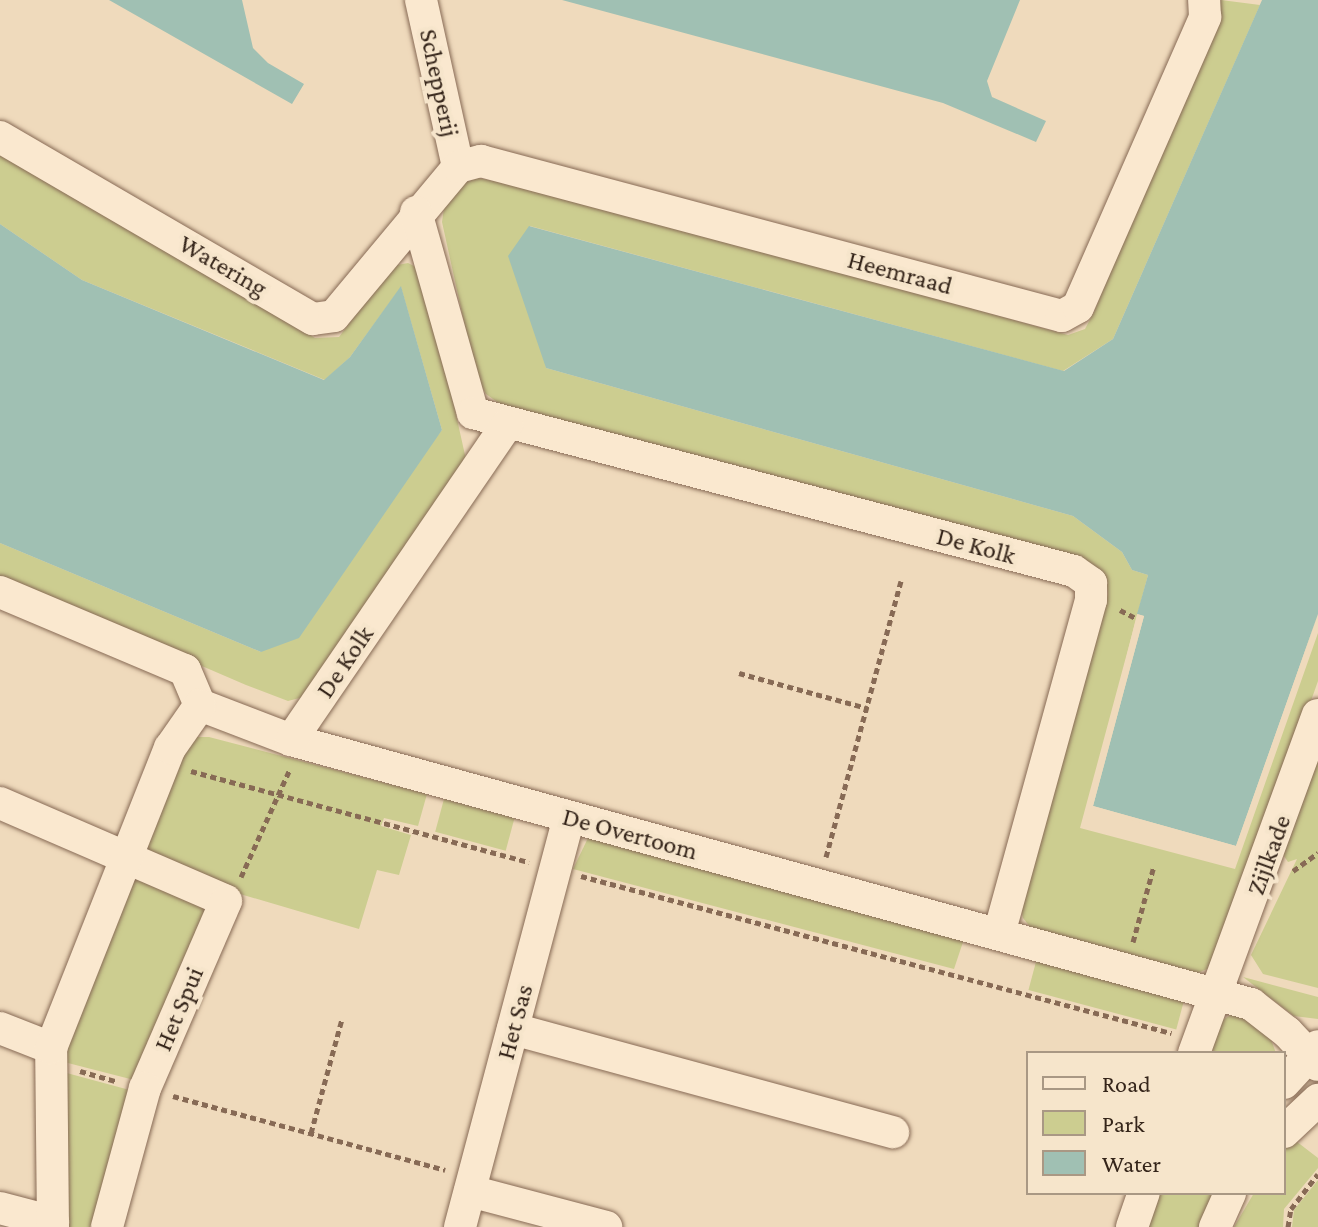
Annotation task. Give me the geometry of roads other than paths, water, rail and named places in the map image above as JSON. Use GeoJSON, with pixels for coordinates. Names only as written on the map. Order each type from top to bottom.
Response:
{"type":"FeatureCollection","features":[{"type":"Feature","properties":{"kind":"street","name":"Schepperij"},"geometry":{"type":"LineString","coordinates":[[421,0],[458,167]]}},
{"type":"Feature","properties":{"kind":"street","name":"Heemraad"},"geometry":{"type":"LineString","coordinates":[[458,167],[481,161],[1062,316],[1078,307],[1205,17],[1204,0]]}},
{"type":"Feature","properties":{"kind":"street","name":"Watering"},"geometry":{"type":"LineString","coordinates":[[0,137],[313,319],[334,316],[416,212]]}},
{"type":"Feature","properties":{"kind":"street"},"geometry":{"type":"LineString","coordinates":[[416,212],[458,167]]}},
{"type":"Feature","properties":{"kind":"street","name":"De Kolk"},"geometry":{"type":"LineString","coordinates":[[416,212],[473,413],[1074,571],[1091,583],[1091,600],[999,934]]}},
{"type":"Feature","properties":{"kind":"street","name":"De Kolk"},"geometry":{"type":"LineString","coordinates":[[295,742],[507,424]]}},
{"type":"Feature","properties":{"kind":"street"},"geometry":{"type":"LineString","coordinates":[[0,592],[185,670],[200,705],[164,763],[125,855],[51,1056],[53,1224],[0,1208]]}},
{"type":"Feature","properties":{"kind":"street","name":"De Overtoom"},"geometry":{"type":"LineString","coordinates":[[200,705],[295,742],[1251,1004],[1308,1049]]}},
{"type":"Feature","properties":{"kind":"street","name":"Zijlkade"},"geometry":{"type":"LineString","coordinates":[[1197,1047],[1318,715]]}},
{"type":"Feature","properties":{"kind":"street"},"geometry":{"type":"LineString","coordinates":[[0,803],[125,855]]}},
{"type":"Feature","properties":{"kind":"street","name":"Het Sas"},"geometry":{"type":"LineString","coordinates":[[460,1227],[569,818]]}},
{"type":"Feature","properties":{"kind":"street","name":"Het Spui"},"geometry":{"type":"LineString","coordinates":[[107,1227],[145,1088],[226,901],[125,855]]}},
{"type":"Feature","properties":{"kind":"street"},"geometry":{"type":"LineString","coordinates":[[0,1028],[51,1056]]}},
{"type":"Feature","properties":{"kind":"street"},"geometry":{"type":"LineString","coordinates":[[513,1029],[893,1132]]}},
{"type":"Feature","properties":{"kind":"street"},"geometry":{"type":"LineString","coordinates":[[1286,1080],[1308,1049]]}},
{"type":"Feature","properties":{"kind":"street"},"geometry":{"type":"LineString","coordinates":[[1286,1130],[1318,1100]]}},
{"type":"Feature","properties":{"kind":"street"},"geometry":{"type":"LineString","coordinates":[[471,1184],[606,1227]]}},
{"type":"Feature","properties":{"kind":"street"},"geometry":{"type":"LineString","coordinates":[[1132,1227],[1143,1195]]}},
{"type":"Feature","properties":{"kind":"street"},"geometry":{"type":"LineString","coordinates":[[1215,1227],[1230,1195]]}},
{"type":"Feature","properties":{"kind":"water"},"geometry":{"type":"Polygon","coordinates":[[[109,0],[242,0],[253,48],[268,63],[304,84],[292,104],[109,0]]]}},
{"type":"Feature","properties":{"kind":"water"},"geometry":{"type":"Polygon","coordinates":[[[562,0],[1020,0],[987,81],[992,97],[1046,121],[1036,142],[943,103],[562,0]]]}},
{"type":"Feature","properties":{"kind":"water"},"geometry":{"type":"Polygon","coordinates":[[[1262,0],[1318,0],[1318,614],[1236,846],[1093,806],[1144,616],[1137,614],[1148,575],[1132,570],[1122,552],[1073,516],[546,368],[508,256],[529,226],[1064,371],[1113,339],[1262,0]]]}},
{"type":"Feature","properties":{"kind":"water"},"geometry":{"type":"Polygon","coordinates":[[[0,224],[82,280],[324,380],[350,357],[401,286],[442,430],[299,638],[261,652],[0,543],[0,224]]]}}]}
